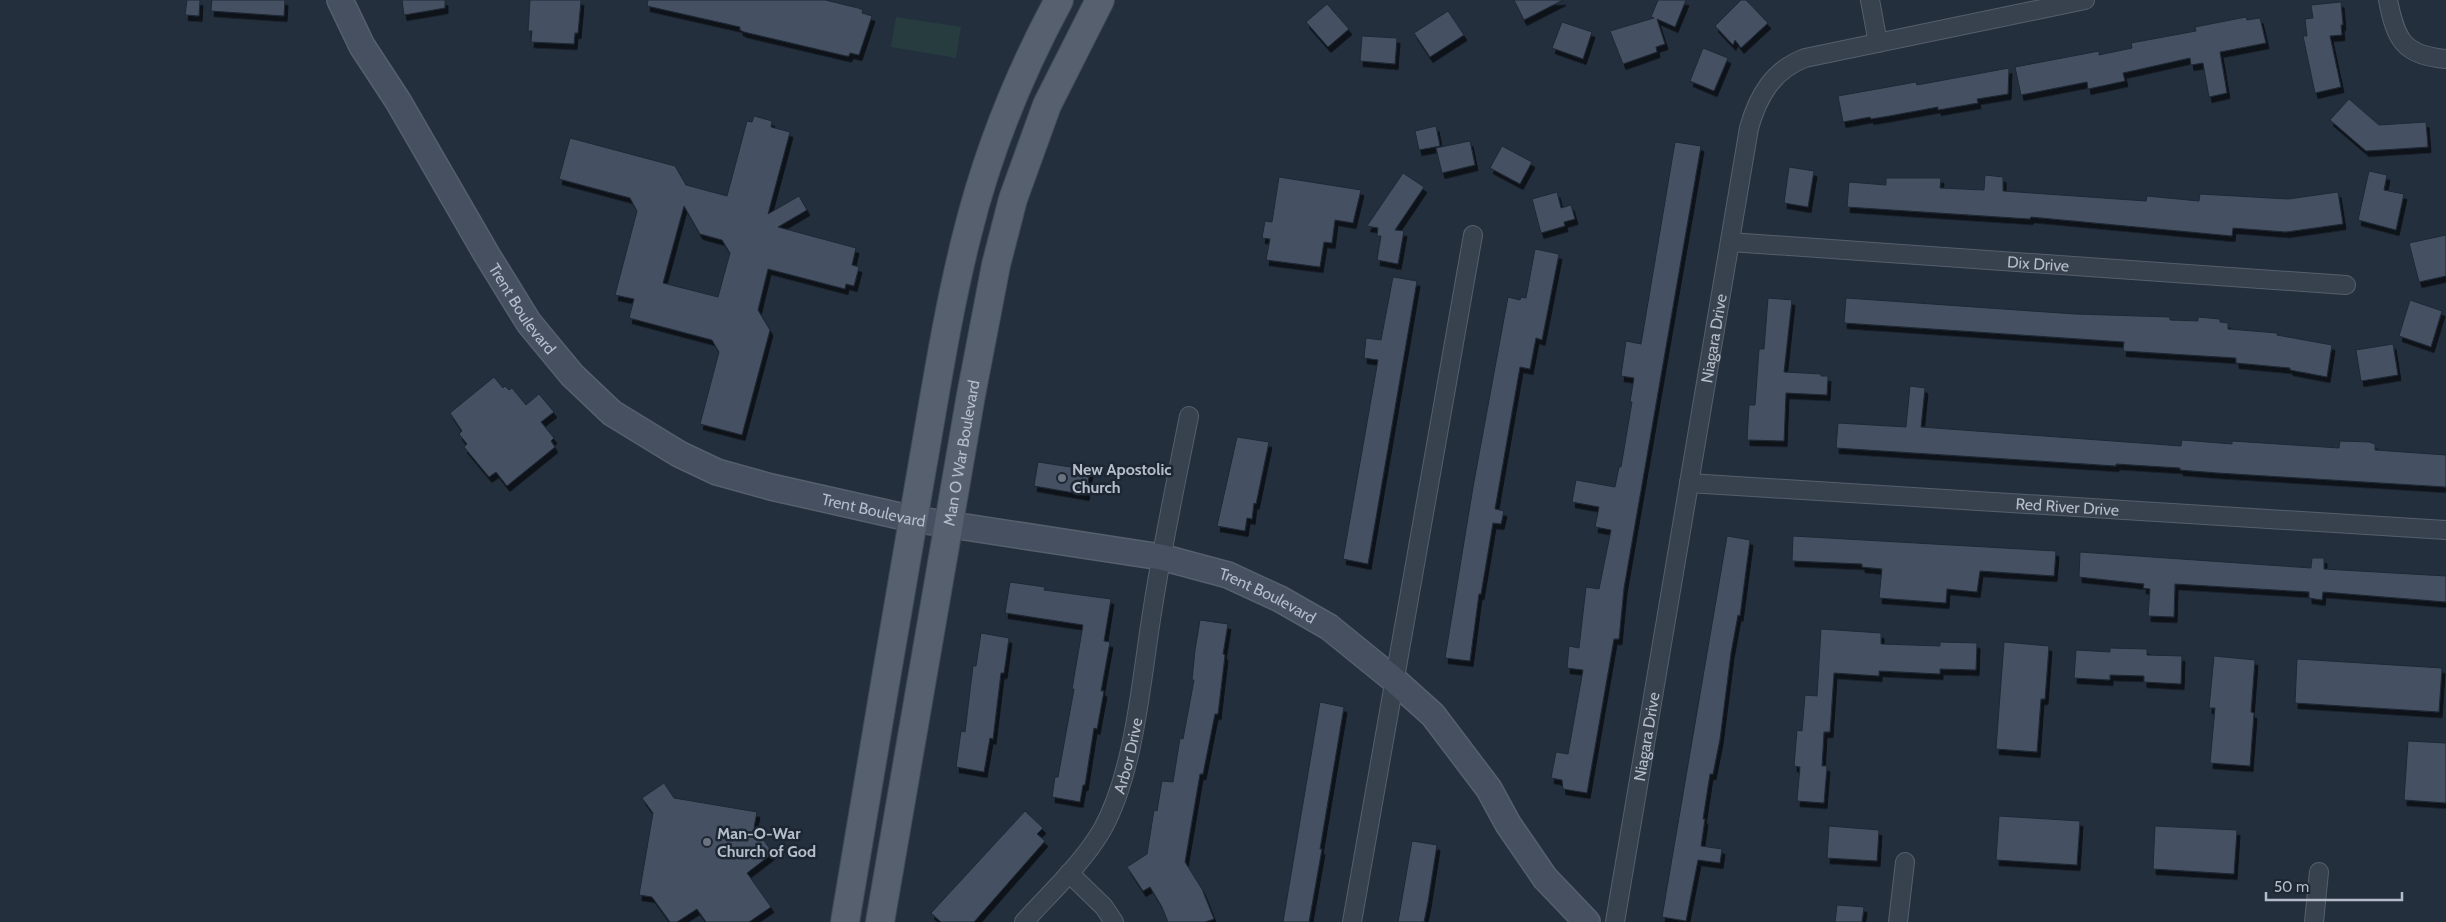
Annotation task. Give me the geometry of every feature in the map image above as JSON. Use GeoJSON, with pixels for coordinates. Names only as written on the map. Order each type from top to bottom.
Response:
{"type":"FeatureCollection","features":[{"type":"Feature","properties":{"kind":"main road"},"geometry":{"type":"LineString","coordinates":[[845,922],[913,518],[952,299],[967,234],[988,163],[1004,119],[1030,59],[1059,0]]}},
{"type":"Feature","properties":{"kind":"main road","name":"Man O War Boulevard"},"geometry":{"type":"LineString","coordinates":[[880,922],[993,284],[1013,199],[1047,105],[1100,0]]}},
{"type":"Feature","properties":{"kind":"street","name":"Trent Boulevard"},"geometry":{"type":"LineString","coordinates":[[340,0],[362,46],[423,143],[487,255],[529,323],[572,375],[612,413],[679,454],[717,472],[772,488],[913,518],[1160,557],[1228,575],[1280,599],[1329,627],[1393,679],[1433,715],[1489,789],[1508,824],[1545,878],[1587,922]]}},
{"type":"Feature","properties":{"kind":"street"},"geometry":{"type":"LineString","coordinates":[[1870,0],[1878,43]]}},
{"type":"Feature","properties":{"kind":"street","name":"Niagara Drive"},"geometry":{"type":"LineString","coordinates":[[1615,922],[1749,128],[1761,95],[1771,81],[1785,68],[1805,58],[2085,0]]}},
{"type":"Feature","properties":{"kind":"street"},"geometry":{"type":"LineString","coordinates":[[2388,0],[2398,34],[2404,46],[2417,54],[2446,59]]}},
{"type":"Feature","properties":{"kind":"street"},"geometry":{"type":"LineString","coordinates":[[1352,922],[1393,679],[1473,235]]}},
{"type":"Feature","properties":{"kind":"street","name":"Dix Drive"},"geometry":{"type":"LineString","coordinates":[[1730,242],[2346,286]]}},
{"type":"Feature","properties":{"kind":"street","name":"Arbor Drive"},"geometry":{"type":"LineString","coordinates":[[1024,922],[1069,873],[1102,830],[1116,800],[1127,762],[1160,557],[1189,416]]}},
{"type":"Feature","properties":{"kind":"street","name":"Red River Drive"},"geometry":{"type":"LineString","coordinates":[[1689,483],[2446,530]]}},
{"type":"Feature","properties":{"kind":"street"},"geometry":{"type":"LineString","coordinates":[[1898,922],[1905,862]]}},
{"type":"Feature","properties":{"kind":"street"},"geometry":{"type":"LineString","coordinates":[[2314,922],[2319,872]]}},
{"type":"Feature","properties":{"kind":"street"},"geometry":{"type":"LineString","coordinates":[[1069,873],[1104,907],[1114,922]]}},
{"type":"Feature","properties":{"kind":"green space"},"geometry":{"type":"Polygon","coordinates":[[[896,17],[961,27],[956,58],[891,47],[896,17]]]}},
{"type":"Feature","properties":{"kind":"building"},"geometry":{"type":"Polygon","coordinates":[[[187,0],[200,0],[199,16],[185,15],[187,0]]]}},
{"type":"Feature","properties":{"kind":"building"},"geometry":{"type":"Polygon","coordinates":[[[212,0],[285,0],[284,16],[211,11],[212,0]]]}},
{"type":"Feature","properties":{"kind":"building"},"geometry":{"type":"Polygon","coordinates":[[[402,0],[445,0],[445,8],[404,15],[402,0]]]}},
{"type":"Feature","properties":{"kind":"building"},"geometry":{"type":"Polygon","coordinates":[[[530,0],[581,0],[578,33],[575,33],[574,44],[531,42],[532,31],[528,31],[530,0]]]}},
{"type":"Feature","properties":{"kind":"building"},"geometry":{"type":"Polygon","coordinates":[[[648,0],[825,0],[858,8],[863,10],[862,13],[872,16],[859,55],[850,53],[849,56],[846,56],[744,32],[740,30],[740,27],[647,6],[648,0]]]}},
{"type":"Feature","properties":{"kind":"building"},"geometry":{"type":"Polygon","coordinates":[[[1514,0],[1563,0],[1524,20],[1514,0]]]}},
{"type":"Feature","properties":{"kind":"building"},"geometry":{"type":"Polygon","coordinates":[[[1658,0],[1686,0],[1675,27],[1657,19],[1665,44],[1656,47],[1657,52],[1623,64],[1610,31],[1654,18],[1651,17],[1658,0]]]}},
{"type":"Feature","properties":{"kind":"building"},"geometry":{"type":"Polygon","coordinates":[[[1741,0],[1746,0],[1768,23],[1741,48],[1735,40],[1733,45],[1715,26],[1741,0]]]}},
{"type":"Feature","properties":{"kind":"building"},"geometry":{"type":"Polygon","coordinates":[[[2341,2],[2342,35],[2330,36],[2341,87],[2315,93],[2303,36],[2307,36],[2305,19],[2313,18],[2311,5],[2341,2]]]}},
{"type":"Feature","properties":{"kind":"building"},"geometry":{"type":"Polygon","coordinates":[[[1327,4],[1349,29],[1328,47],[1306,22],[1327,4]]]}},
{"type":"Feature","properties":{"kind":"building"},"geometry":{"type":"Polygon","coordinates":[[[1448,11],[1464,35],[1430,57],[1414,33],[1448,11]]]}},
{"type":"Feature","properties":{"kind":"building"},"geometry":{"type":"Polygon","coordinates":[[[2246,17],[2247,20],[2260,18],[2266,43],[2220,52],[2227,93],[2209,97],[2203,63],[2191,65],[2190,58],[2123,73],[2125,81],[2088,89],[2087,82],[2021,95],[2015,67],[2099,51],[2099,55],[2132,48],[2131,43],[2196,31],[2195,27],[2246,17]]]}},
{"type":"Feature","properties":{"kind":"building"},"geometry":{"type":"Polygon","coordinates":[[[1562,22],[1592,32],[1583,59],[1552,48],[1562,22]]]}},
{"type":"Feature","properties":{"kind":"building"},"geometry":{"type":"Polygon","coordinates":[[[1362,36],[1397,38],[1395,64],[1360,61],[1362,36]]]}},
{"type":"Feature","properties":{"kind":"building"},"geometry":{"type":"Polygon","coordinates":[[[1703,48],[1728,58],[1714,91],[1690,81],[1703,48]]]}},
{"type":"Feature","properties":{"kind":"building"},"geometry":{"type":"Polygon","coordinates":[[[2009,68],[2008,94],[1977,99],[1978,103],[1938,110],[1938,107],[1843,122],[1838,96],[1916,82],[1917,85],[2009,68]]]}},
{"type":"Feature","properties":{"kind":"building"},"geometry":{"type":"Polygon","coordinates":[[[2349,99],[2379,125],[2426,122],[2428,147],[2366,151],[2330,120],[2349,99]]]}},
{"type":"Feature","properties":{"kind":"building"},"geometry":{"type":"Polygon","coordinates":[[[754,116],[772,121],[771,127],[790,132],[768,214],[799,196],[807,210],[778,227],[856,248],[852,265],[859,267],[854,286],[846,284],[845,289],[768,269],[758,310],[770,330],[742,435],[700,424],[719,352],[712,340],[629,318],[634,299],[615,295],[637,211],[630,198],[559,179],[570,138],[675,166],[686,185],[727,196],[747,121],[752,122],[754,116]],[[684,206],[663,283],[718,297],[730,253],[722,240],[700,234],[684,206]]]}},
{"type":"Feature","properties":{"kind":"building"},"geometry":{"type":"Polygon","coordinates":[[[1436,126],[1440,146],[1419,150],[1415,131],[1436,126]]]}},
{"type":"Feature","properties":{"kind":"building"},"geometry":{"type":"Polygon","coordinates":[[[1470,141],[1475,165],[1442,173],[1436,148],[1470,141]]]}},
{"type":"Feature","properties":{"kind":"building"},"geometry":{"type":"Polygon","coordinates":[[[1675,142],[1701,146],[1624,588],[1619,639],[1614,639],[1587,793],[1563,789],[1562,780],[1551,778],[1556,752],[1568,754],[1583,670],[1567,668],[1569,646],[1579,648],[1586,587],[1599,589],[1611,530],[1595,527],[1599,507],[1572,502],[1576,480],[1615,487],[1619,467],[1621,467],[1634,378],[1621,376],[1626,341],[1641,344],[1675,142]]]}},
{"type":"Feature","properties":{"kind":"building"},"geometry":{"type":"Polygon","coordinates":[[[1502,146],[1532,162],[1520,184],[1490,168],[1502,146]]]}},
{"type":"Feature","properties":{"kind":"building"},"geometry":{"type":"Polygon","coordinates":[[[1789,167],[1814,171],[1808,207],[1784,203],[1789,167]]]}},
{"type":"Feature","properties":{"kind":"building"},"geometry":{"type":"Polygon","coordinates":[[[2369,171],[2387,175],[2384,190],[2404,194],[2396,230],[2358,220],[2369,171]]]}},
{"type":"Feature","properties":{"kind":"building"},"geometry":{"type":"Polygon","coordinates":[[[1403,173],[1424,187],[1395,230],[1404,231],[1398,264],[1377,260],[1381,236],[1377,236],[1378,228],[1367,226],[1403,173]]]}},
{"type":"Feature","properties":{"kind":"building"},"geometry":{"type":"Polygon","coordinates":[[[1985,175],[2003,177],[2003,191],[2146,201],[2147,196],[2199,201],[2200,194],[2288,199],[2338,192],[2343,224],[2286,232],[2233,228],[2232,236],[2031,217],[2030,219],[1847,207],[1849,182],[1886,185],[1886,178],[1941,178],[1940,188],[1984,190],[1985,175]]]}},
{"type":"Feature","properties":{"kind":"building"},"geometry":{"type":"Polygon","coordinates":[[[1279,177],[1361,190],[1353,223],[1335,220],[1332,243],[1324,242],[1320,267],[1266,260],[1270,239],[1262,238],[1265,221],[1272,222],[1279,177]]]}},
{"type":"Feature","properties":{"kind":"building"},"geometry":{"type":"Polygon","coordinates":[[[1557,192],[1561,208],[1571,205],[1575,219],[1564,222],[1565,226],[1541,233],[1532,199],[1557,192]]]}},
{"type":"Feature","properties":{"kind":"building"},"geometry":{"type":"Polygon","coordinates":[[[2446,235],[2446,276],[2419,282],[2409,243],[2446,235]]]}},
{"type":"Feature","properties":{"kind":"building"},"geometry":{"type":"Polygon","coordinates":[[[1535,249],[1559,254],[1542,340],[1536,338],[1530,369],[1520,367],[1495,509],[1504,511],[1501,524],[1493,523],[1481,594],[1479,594],[1470,661],[1445,658],[1473,487],[1508,297],[1520,300],[1521,297],[1526,298],[1535,249]]]}},
{"type":"Feature","properties":{"kind":"building"},"geometry":{"type":"Polygon","coordinates":[[[1393,277],[1417,281],[1368,564],[1343,559],[1378,360],[1364,358],[1366,338],[1381,340],[1393,277]]]}},
{"type":"Feature","properties":{"kind":"building"},"geometry":{"type":"Polygon","coordinates":[[[1768,298],[1792,300],[1784,372],[1828,376],[1827,395],[1786,393],[1784,441],[1747,440],[1749,405],[1755,405],[1759,349],[1764,349],[1768,298]]]}},
{"type":"Feature","properties":{"kind":"building"},"geometry":{"type":"Polygon","coordinates":[[[1846,298],[2075,314],[2170,317],[2170,320],[2198,321],[2198,317],[2220,319],[2220,322],[2228,323],[2228,329],[2277,333],[2277,335],[2332,345],[2327,377],[2290,370],[2290,368],[2236,363],[2236,358],[2123,351],[2124,342],[1844,323],[1846,298]]]}},
{"type":"Feature","properties":{"kind":"building"},"geometry":{"type":"Polygon","coordinates":[[[2410,300],[2442,311],[2431,347],[2399,336],[2410,300]]]}},
{"type":"Feature","properties":{"kind":"building"},"geometry":{"type":"Polygon","coordinates":[[[2393,344],[2398,375],[2361,381],[2356,350],[2393,344]]]}},
{"type":"Feature","properties":{"kind":"building"},"geometry":{"type":"Polygon","coordinates":[[[494,377],[503,388],[505,386],[509,390],[512,388],[526,405],[539,394],[554,412],[541,422],[554,438],[551,441],[555,447],[507,486],[496,472],[489,477],[464,447],[467,444],[459,434],[462,431],[450,413],[494,377]]]}},
{"type":"Feature","properties":{"kind":"building"},"geometry":{"type":"Polygon","coordinates":[[[1910,386],[1925,388],[1921,427],[2181,446],[2182,440],[2232,444],[2232,441],[2339,448],[2340,441],[2369,442],[2375,444],[2375,450],[2446,455],[2446,487],[2218,473],[2180,470],[2180,468],[2116,464],[2116,466],[1836,448],[1838,423],[1906,427],[1910,386]]]}},
{"type":"Feature","properties":{"kind":"building"},"geometry":{"type":"Polygon","coordinates":[[[1237,437],[1269,442],[1252,519],[1247,518],[1245,531],[1217,526],[1237,437]]]}},
{"type":"Feature","properties":{"kind":"building","name":"New Apostolic Church"},"geometry":{"type":"Polygon","coordinates":[[[1038,462],[1090,470],[1086,495],[1034,486],[1038,462]]]}},
{"type":"Feature","properties":{"kind":"building"},"geometry":{"type":"Polygon","coordinates":[[[1727,536],[1750,540],[1740,616],[1738,615],[1731,653],[1720,739],[1713,774],[1710,774],[1703,819],[1705,819],[1701,846],[1722,849],[1720,863],[1698,860],[1686,921],[1662,917],[1727,536]]]}},
{"type":"Feature","properties":{"kind":"building"},"geometry":{"type":"Polygon","coordinates":[[[1793,536],[2056,551],[2054,576],[1980,571],[1977,592],[1947,589],[1946,603],[1879,598],[1882,569],[1862,567],[1862,564],[1792,561],[1793,536]]]}},
{"type":"Feature","properties":{"kind":"building"},"geometry":{"type":"Polygon","coordinates":[[[2080,552],[2311,568],[2312,558],[2324,558],[2324,569],[2446,576],[2446,602],[2323,592],[2322,600],[2309,598],[2309,592],[2175,584],[2174,617],[2148,616],[2150,589],[2143,588],[2144,584],[2079,577],[2080,552]]]}},
{"type":"Feature","properties":{"kind":"building"},"geometry":{"type":"Polygon","coordinates":[[[1010,582],[1045,587],[1044,590],[1111,599],[1104,641],[1110,642],[1101,691],[1104,691],[1097,729],[1094,728],[1085,785],[1083,785],[1080,802],[1052,797],[1055,777],[1058,777],[1074,689],[1072,689],[1083,625],[1005,613],[1010,582]]]}},
{"type":"Feature","properties":{"kind":"building"},"geometry":{"type":"Polygon","coordinates":[[[1200,620],[1228,624],[1223,654],[1225,655],[1218,714],[1215,714],[1203,774],[1200,774],[1185,862],[1202,889],[1214,919],[1205,922],[1168,922],[1162,907],[1150,887],[1143,891],[1127,867],[1147,854],[1154,810],[1157,811],[1162,781],[1173,782],[1180,738],[1183,739],[1194,680],[1192,680],[1200,620]]]}},
{"type":"Feature","properties":{"kind":"building"},"geometry":{"type":"Polygon","coordinates":[[[1821,629],[1881,633],[1881,644],[1940,646],[1940,642],[1977,643],[1976,670],[1940,669],[1940,674],[1879,671],[1879,676],[1834,673],[1830,732],[1824,732],[1822,766],[1827,766],[1824,803],[1797,801],[1800,767],[1794,766],[1797,730],[1802,731],[1805,695],[1817,696],[1821,629]]]}},
{"type":"Feature","properties":{"kind":"building"},"geometry":{"type":"Polygon","coordinates":[[[981,633],[1009,638],[1004,673],[1001,673],[993,739],[990,738],[984,772],[956,767],[961,731],[965,732],[973,666],[976,666],[981,633]]]}},
{"type":"Feature","properties":{"kind":"building"},"geometry":{"type":"Polygon","coordinates":[[[2004,642],[2049,646],[2045,699],[2041,699],[2037,752],[1996,749],[2004,642]]]}},
{"type":"Feature","properties":{"kind":"building"},"geometry":{"type":"Polygon","coordinates":[[[2110,648],[2147,649],[2147,655],[2182,656],[2181,684],[2144,682],[2144,676],[2110,675],[2110,680],[2074,678],[2076,650],[2110,652],[2110,648]]]}},
{"type":"Feature","properties":{"kind":"building"},"geometry":{"type":"Polygon","coordinates":[[[2214,656],[2255,660],[2251,712],[2254,713],[2250,766],[2210,763],[2215,708],[2209,708],[2214,656]]]}},
{"type":"Feature","properties":{"kind":"building"},"geometry":{"type":"Polygon","coordinates":[[[2297,659],[2442,668],[2439,712],[2295,703],[2297,659]]]}},
{"type":"Feature","properties":{"kind":"building"},"geometry":{"type":"Polygon","coordinates":[[[1320,702],[1344,707],[1320,849],[1322,849],[1309,922],[1283,922],[1320,702]]]}},
{"type":"Feature","properties":{"kind":"building"},"geometry":{"type":"Polygon","coordinates":[[[2408,741],[2446,743],[2446,803],[2404,800],[2408,741]]]}},
{"type":"Feature","properties":{"kind":"building","name":"Man-O-War Church of God"},"geometry":{"type":"Polygon","coordinates":[[[664,783],[674,798],[757,812],[754,827],[773,853],[747,873],[771,907],[749,922],[706,922],[697,909],[677,922],[670,922],[652,897],[639,895],[653,813],[642,798],[664,783]]]}},
{"type":"Feature","properties":{"kind":"building"},"geometry":{"type":"Polygon","coordinates":[[[1025,811],[1043,828],[1037,834],[1045,841],[974,922],[941,922],[931,913],[1025,811]]]}},
{"type":"Feature","properties":{"kind":"building"},"geometry":{"type":"Polygon","coordinates":[[[1999,816],[2080,821],[2077,865],[1996,860],[1999,816]]]}},
{"type":"Feature","properties":{"kind":"building"},"geometry":{"type":"Polygon","coordinates":[[[1829,826],[1879,830],[1877,861],[1827,858],[1829,826]]]}},
{"type":"Feature","properties":{"kind":"building"},"geometry":{"type":"Polygon","coordinates":[[[2155,826],[2237,830],[2234,874],[2153,869],[2155,826]]]}},
{"type":"Feature","properties":{"kind":"building"},"geometry":{"type":"Polygon","coordinates":[[[1412,841],[1437,845],[1428,902],[1424,922],[1398,922],[1412,841]]]}},
{"type":"Feature","properties":{"kind":"building"},"geometry":{"type":"Polygon","coordinates":[[[1837,905],[1864,907],[1862,922],[1835,922],[1837,905]]]}},
{"type":"Feature","properties":{"kind":"place","name":"New Apostolic Church"},"geometry":{"type":"Point","coordinates":[1062,478]}},
{"type":"Feature","properties":{"kind":"place","name":"Man-O-War Church of God"},"geometry":{"type":"Point","coordinates":[707,842]}}]}
